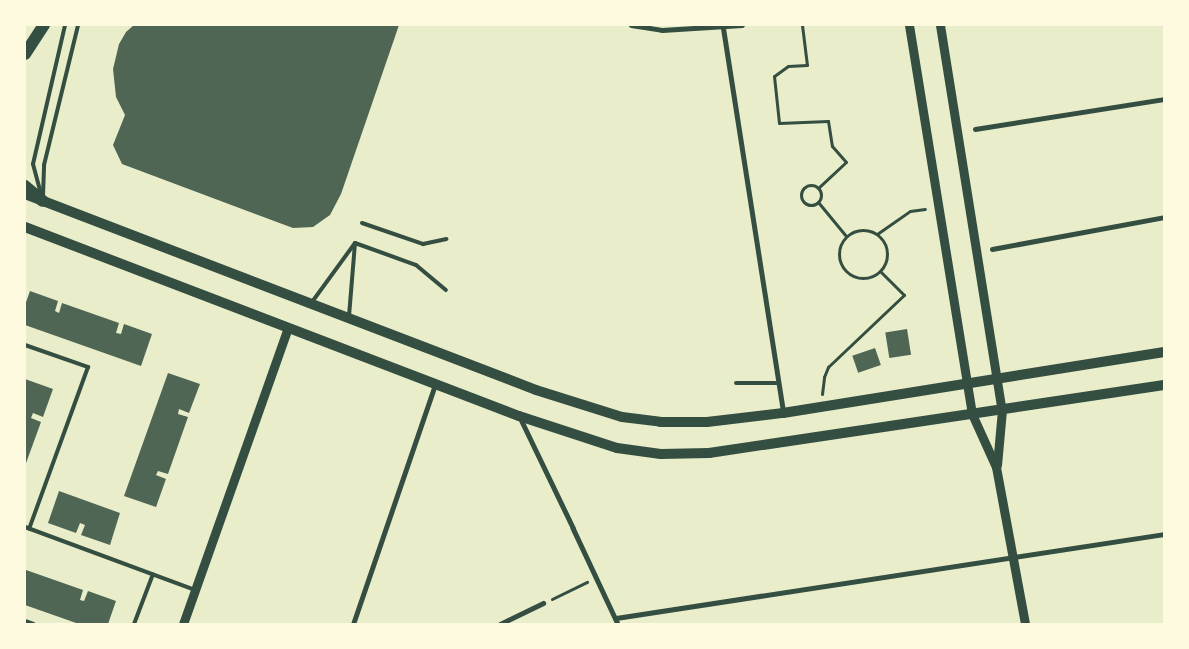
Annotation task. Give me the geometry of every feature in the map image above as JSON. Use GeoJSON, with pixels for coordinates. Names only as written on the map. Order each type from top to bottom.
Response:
{"type":"FeatureCollection","features":[{"type":"Feature","properties":{"kind":"main road"},"geometry":{"type":"LineString","coordinates":[[25,54],[44,25]]}},
{"type":"Feature","properties":{"kind":"main road"},"geometry":{"type":"LineString","coordinates":[[25,186],[42,201]]}},
{"type":"Feature","properties":{"kind":"main road"},"geometry":{"type":"LineString","coordinates":[[25,194],[536,390],[622,417],[660,422],[707,422],[783,413],[1164,352]]}},
{"type":"Feature","properties":{"kind":"main road"},"geometry":{"type":"LineString","coordinates":[[25,227],[519,416],[617,448],[661,454],[709,453],[1164,385]]}},
{"type":"Feature","properties":{"kind":"street"},"geometry":{"type":"LineString","coordinates":[[631,25],[662,28],[723,28],[742,25]]}},
{"type":"Feature","properties":{"kind":"street"},"geometry":{"type":"LineString","coordinates":[[910,25],[972,414],[996,467],[1025,624]]}},
{"type":"Feature","properties":{"kind":"street"},"geometry":{"type":"LineString","coordinates":[[940,25],[1002,410],[996,467]]}},
{"type":"Feature","properties":{"kind":"street"},"geometry":{"type":"LineString","coordinates":[[723,28],[783,413]]}},
{"type":"Feature","properties":{"kind":"street"},"geometry":{"type":"LineString","coordinates":[[975,130],[1164,99]]}},
{"type":"Feature","properties":{"kind":"street"},"geometry":{"type":"LineString","coordinates":[[992,249],[1164,217]]}},
{"type":"Feature","properties":{"kind":"street"},"geometry":{"type":"LineString","coordinates":[[183,624],[288,328]]}},
{"type":"Feature","properties":{"kind":"street"},"geometry":{"type":"LineString","coordinates":[[352,624],[435,384]]}},
{"type":"Feature","properties":{"kind":"street"},"geometry":{"type":"LineString","coordinates":[[519,416],[618,624]]}},
{"type":"Feature","properties":{"kind":"street"},"geometry":{"type":"LineString","coordinates":[[616,618],[1164,534]]}},
{"type":"Feature","properties":{"kind":"street"},"geometry":{"type":"LineString","coordinates":[[500,624],[544,603]]}},
{"type":"Feature","properties":{"kind":"lane"},"geometry":{"type":"LineString","coordinates":[[42,201],[33,164],[65,25]]}},
{"type":"Feature","properties":{"kind":"lane"},"geometry":{"type":"LineString","coordinates":[[42,201],[44,165],[78,25]]}},
{"type":"Feature","properties":{"kind":"lane"},"geometry":{"type":"LineString","coordinates":[[362,223],[423,244],[446,239]]}},
{"type":"Feature","properties":{"kind":"lane"},"geometry":{"type":"LineString","coordinates":[[311,304],[355,244]]}},
{"type":"Feature","properties":{"kind":"lane"},"geometry":{"type":"LineString","coordinates":[[355,244],[416,265],[446,290]]}},
{"type":"Feature","properties":{"kind":"lane"},"geometry":{"type":"LineString","coordinates":[[349,318],[355,244]]}},
{"type":"Feature","properties":{"kind":"lane"},"geometry":{"type":"LineString","coordinates":[[25,344],[88,367],[27,528],[196,590]]}},
{"type":"Feature","properties":{"kind":"lane"},"geometry":{"type":"LineString","coordinates":[[736,383],[778,383]]}},
{"type":"Feature","properties":{"kind":"lane"},"geometry":{"type":"LineString","coordinates":[[134,624],[152,574]]}},
{"type":"Feature","properties":{"kind":"lane"},"geometry":{"type":"LineString","coordinates":[[25,621],[34,624]]}},
{"type":"Feature","properties":{"kind":"path"},"geometry":{"type":"LineString","coordinates":[[802,25],[807,65],[788,66],[774,76],[779,122],[828,121],[832,146],[846,162],[818,188]]}},
{"type":"Feature","properties":{"kind":"path"},"geometry":{"type":"LineString","coordinates":[[808,185],[818,188],[821,192],[818,202],[809,205],[804,202],[801,192],[808,185]]}},
{"type":"Feature","properties":{"kind":"path"},"geometry":{"type":"LineString","coordinates":[[818,202],[846,236]]}},
{"type":"Feature","properties":{"kind":"path"},"geometry":{"type":"LineString","coordinates":[[877,234],[910,211],[938,207]]}},
{"type":"Feature","properties":{"kind":"path"},"geometry":{"type":"LineString","coordinates":[[861,229],[877,234],[884,240],[888,256],[880,271],[873,276],[857,277],[843,268],[839,251],[846,236],[861,229]]}},
{"type":"Feature","properties":{"kind":"path"},"geometry":{"type":"LineString","coordinates":[[820,407],[824,378],[828,367],[904,295],[880,271]]}},
{"type":"Feature","properties":{"kind":"path"},"geometry":{"type":"LineString","coordinates":[[544,603],[596,578]]}},
{"type":"Feature","properties":{"kind":"building"},"geometry":{"type":"Polygon","coordinates":[[[134,25],[399,25],[341,194],[330,215],[313,227],[293,228],[122,164],[113,145],[125,115],[116,97],[113,69],[119,44],[126,32],[134,25]]]}},
{"type":"Feature","properties":{"kind":"building"},"geometry":{"type":"Polygon","coordinates":[[[30,291],[58,301],[55,311],[59,313],[62,303],[119,323],[116,333],[121,334],[124,324],[152,334],[141,366],[25,325],[25,305],[30,291]]]}},
{"type":"Feature","properties":{"kind":"building"},"geometry":{"type":"Polygon","coordinates":[[[907,329],[911,355],[889,358],[885,332],[907,329]]]}},
{"type":"Feature","properties":{"kind":"building"},"geometry":{"type":"Polygon","coordinates":[[[875,348],[881,365],[858,373],[852,356],[875,348]]]}},
{"type":"Feature","properties":{"kind":"building"},"geometry":{"type":"Polygon","coordinates":[[[168,373],[200,384],[189,413],[179,409],[178,414],[188,417],[168,474],[158,471],[156,475],[166,479],[156,507],[124,496],[168,373]]]}},
{"type":"Feature","properties":{"kind":"building"},"geometry":{"type":"Polygon","coordinates":[[[25,379],[53,389],[43,417],[33,413],[31,418],[41,422],[25,466],[25,379]]]}},
{"type":"Feature","properties":{"kind":"building"},"geometry":{"type":"Polygon","coordinates":[[[59,491],[120,513],[110,545],[81,535],[85,525],[80,523],[76,533],[48,523],[59,491]]]}},
{"type":"Feature","properties":{"kind":"building"},"geometry":{"type":"Polygon","coordinates":[[[26,570],[83,590],[80,600],[84,601],[88,591],[116,601],[108,624],[79,624],[25,605],[26,570]]]}}]}
